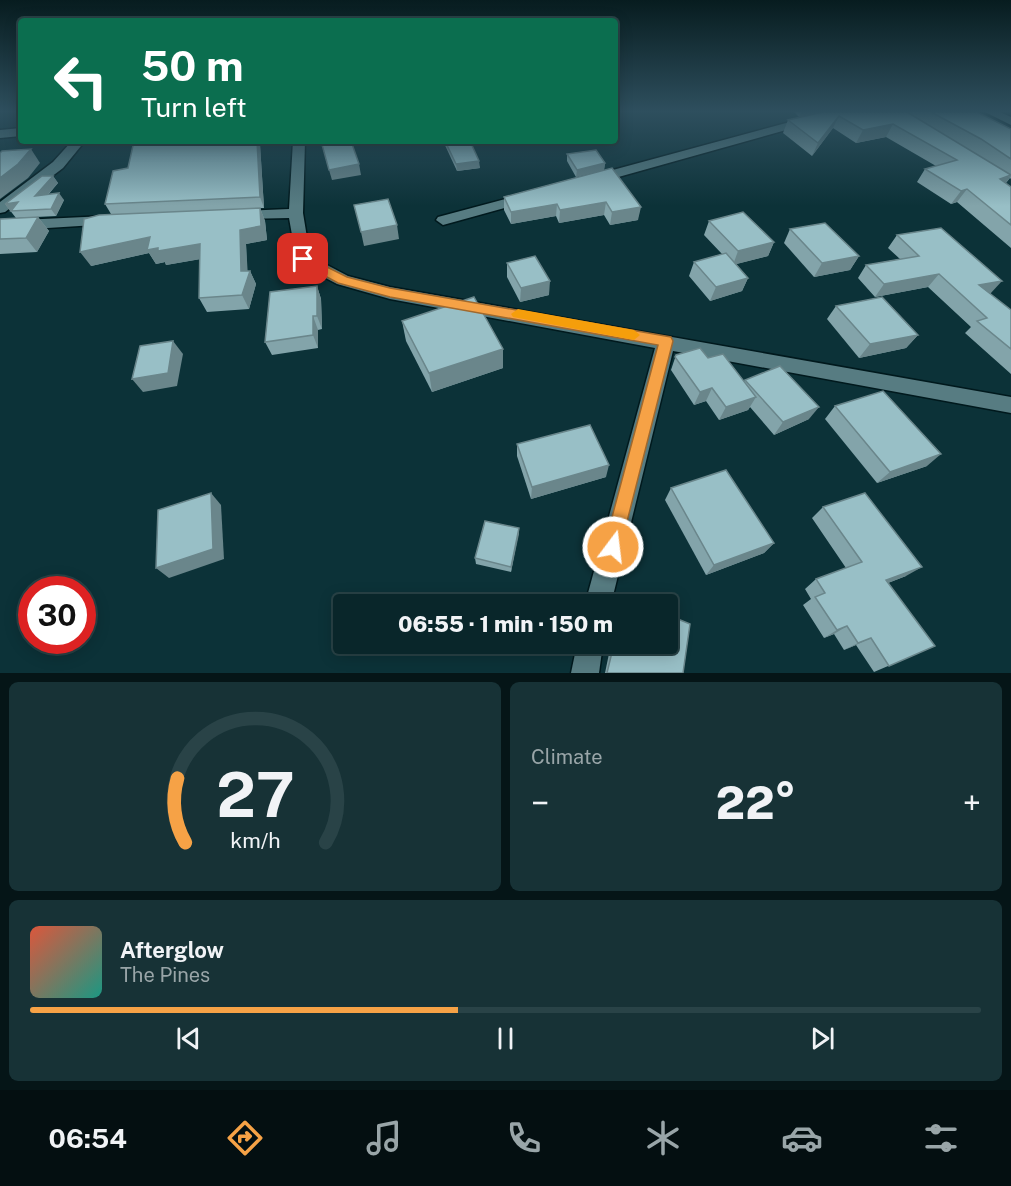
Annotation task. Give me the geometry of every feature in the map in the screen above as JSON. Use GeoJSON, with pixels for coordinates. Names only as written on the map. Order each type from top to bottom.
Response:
{"type":"FeatureCollection","features":[{"type":"Feature","properties":{"kind":"street"},"geometry":{"type":"LineString","coordinates":[[579,183],[724,143]]}},
{"type":"Feature","properties":{"kind":"street"},"geometry":{"type":"LineString","coordinates":[[0,209],[58,165],[76,144]]}},
{"type":"Feature","properties":{"kind":"street"},"geometry":{"type":"LineString","coordinates":[[299,144],[296,213],[303,259],[343,280],[390,293],[1011,405]]}},
{"type":"Feature","properties":{"kind":"street"},"geometry":{"type":"LineString","coordinates":[[443,220],[545,192]]}},
{"type":"Feature","properties":{"kind":"street"},"geometry":{"type":"LineString","coordinates":[[225,216],[296,213]]}},
{"type":"Feature","properties":{"kind":"street"},"geometry":{"type":"LineString","coordinates":[[0,226],[118,221]]}},
{"type":"Feature","properties":{"kind":"street"},"geometry":{"type":"LineString","coordinates":[[601,594],[666,341]]}},
{"type":"Feature","properties":{"kind":"street"},"geometry":{"type":"LineString","coordinates":[[585,673],[588,654]]}},
{"type":"Feature","properties":{"kind":"building"},"geometry":{"type":"Polygon","coordinates":[[[928,143],[959,143],[1011,175],[1000,179],[1011,187],[1011,225],[967,189],[961,191],[925,169],[957,160],[928,143]]]}},
{"type":"Feature","properties":{"kind":"building"},"geometry":{"type":"Polygon","coordinates":[[[988,143],[1011,143],[1011,159],[988,143]]]}},
{"type":"Feature","properties":{"kind":"building"},"geometry":{"type":"Polygon","coordinates":[[[133,144],[257,144],[260,197],[105,204],[113,171],[128,168],[133,144]]]}},
{"type":"Feature","properties":{"kind":"building"},"geometry":{"type":"Polygon","coordinates":[[[322,144],[352,144],[359,164],[329,170],[322,144]]]}},
{"type":"Feature","properties":{"kind":"building"},"geometry":{"type":"Polygon","coordinates":[[[446,144],[471,144],[479,161],[456,164],[446,144]]]}},
{"type":"Feature","properties":{"kind":"building"},"geometry":{"type":"Polygon","coordinates":[[[31,149],[18,164],[0,178],[0,153],[2,151],[31,149]]]}},
{"type":"Feature","properties":{"kind":"building"},"geometry":{"type":"Polygon","coordinates":[[[596,150],[605,163],[577,170],[567,154],[596,150]]]}},
{"type":"Feature","properties":{"kind":"building"},"geometry":{"type":"Polygon","coordinates":[[[612,168],[641,207],[612,212],[606,202],[560,210],[557,204],[511,212],[504,197],[612,168]]]}},
{"type":"Feature","properties":{"kind":"building"},"geometry":{"type":"Polygon","coordinates":[[[42,176],[53,176],[35,196],[59,193],[51,209],[11,211],[18,202],[5,204],[42,176]]]}},
{"type":"Feature","properties":{"kind":"building"},"geometry":{"type":"Polygon","coordinates":[[[388,199],[397,225],[361,232],[354,205],[388,199]]]}},
{"type":"Feature","properties":{"kind":"building"},"geometry":{"type":"Polygon","coordinates":[[[260,208],[261,226],[240,230],[241,271],[250,271],[242,295],[199,298],[200,244],[158,251],[158,248],[147,250],[150,237],[80,252],[84,219],[99,215],[260,208]]]}},
{"type":"Feature","properties":{"kind":"building"},"geometry":{"type":"Polygon","coordinates":[[[743,212],[774,242],[738,251],[709,221],[743,212]]]}},
{"type":"Feature","properties":{"kind":"building"},"geometry":{"type":"Polygon","coordinates":[[[38,217],[26,238],[0,239],[0,219],[38,217]]]}},
{"type":"Feature","properties":{"kind":"building"},"geometry":{"type":"Polygon","coordinates":[[[825,223],[859,256],[822,263],[790,229],[825,223]]]}},
{"type":"Feature","properties":{"kind":"building"},"geometry":{"type":"Polygon","coordinates":[[[941,228],[1002,281],[979,285],[1011,310],[1011,349],[977,321],[987,318],[939,274],[884,284],[866,265],[919,256],[897,235],[941,228]]]}},
{"type":"Feature","properties":{"kind":"building"},"geometry":{"type":"Polygon","coordinates":[[[726,253],[748,278],[716,287],[694,262],[726,253]]]}},
{"type":"Feature","properties":{"kind":"building"},"geometry":{"type":"Polygon","coordinates":[[[535,256],[550,281],[521,288],[507,263],[535,256]]]}},
{"type":"Feature","properties":{"kind":"building"},"geometry":{"type":"Polygon","coordinates":[[[317,286],[317,316],[313,316],[313,335],[265,342],[270,292],[317,286]]]}},
{"type":"Feature","properties":{"kind":"building"},"geometry":{"type":"Polygon","coordinates":[[[474,297],[503,349],[429,373],[402,321],[474,297]]]}},
{"type":"Feature","properties":{"kind":"building"},"geometry":{"type":"Polygon","coordinates":[[[882,297],[918,335],[870,344],[836,306],[882,297]]]}},
{"type":"Feature","properties":{"kind":"building"},"geometry":{"type":"Polygon","coordinates":[[[173,341],[168,373],[132,379],[140,346],[173,341]]]}},
{"type":"Feature","properties":{"kind":"building"},"geometry":{"type":"Polygon","coordinates":[[[700,348],[708,358],[723,354],[756,397],[726,407],[712,388],[700,392],[675,357],[700,348]]]}},
{"type":"Feature","properties":{"kind":"building"},"geometry":{"type":"Polygon","coordinates":[[[780,366],[819,407],[783,422],[745,380],[780,366]]]}},
{"type":"Feature","properties":{"kind":"building"},"geometry":{"type":"Polygon","coordinates":[[[883,391],[941,454],[890,472],[835,406],[883,391]]]}},
{"type":"Feature","properties":{"kind":"building"},"geometry":{"type":"Polygon","coordinates":[[[590,425],[609,465],[532,487],[517,444],[590,425]]]}},
{"type":"Feature","properties":{"kind":"building"},"geometry":{"type":"Polygon","coordinates":[[[726,470],[774,543],[714,565],[671,488],[726,470]]]}},
{"type":"Feature","properties":{"kind":"building"},"geometry":{"type":"Polygon","coordinates":[[[211,493],[213,549],[156,568],[158,510],[211,493]]]}},
{"type":"Feature","properties":{"kind":"building"},"geometry":{"type":"Polygon","coordinates":[[[865,493],[922,567],[886,580],[935,646],[889,666],[871,638],[858,643],[847,626],[837,630],[815,597],[825,593],[816,579],[862,562],[823,507],[865,493]]]}},
{"type":"Feature","properties":{"kind":"building"},"geometry":{"type":"Polygon","coordinates":[[[485,521],[519,528],[511,567],[475,558],[485,521]]]}},
{"type":"Feature","properties":{"kind":"building"},"geometry":{"type":"Polygon","coordinates":[[[678,619],[690,624],[683,673],[607,673],[612,654],[678,654],[678,619]]]}},
{"type":"Feature","properties":{"kind":"slow traffic"},"geometry":{"type":"LineString","coordinates":[[518,314],[634,335]]}},
{"type":"Feature","properties":{"kind":"route"},"geometry":{"type":"LineString","coordinates":[[303,259],[343,280],[390,293],[666,341],[613,547]]}}]}
